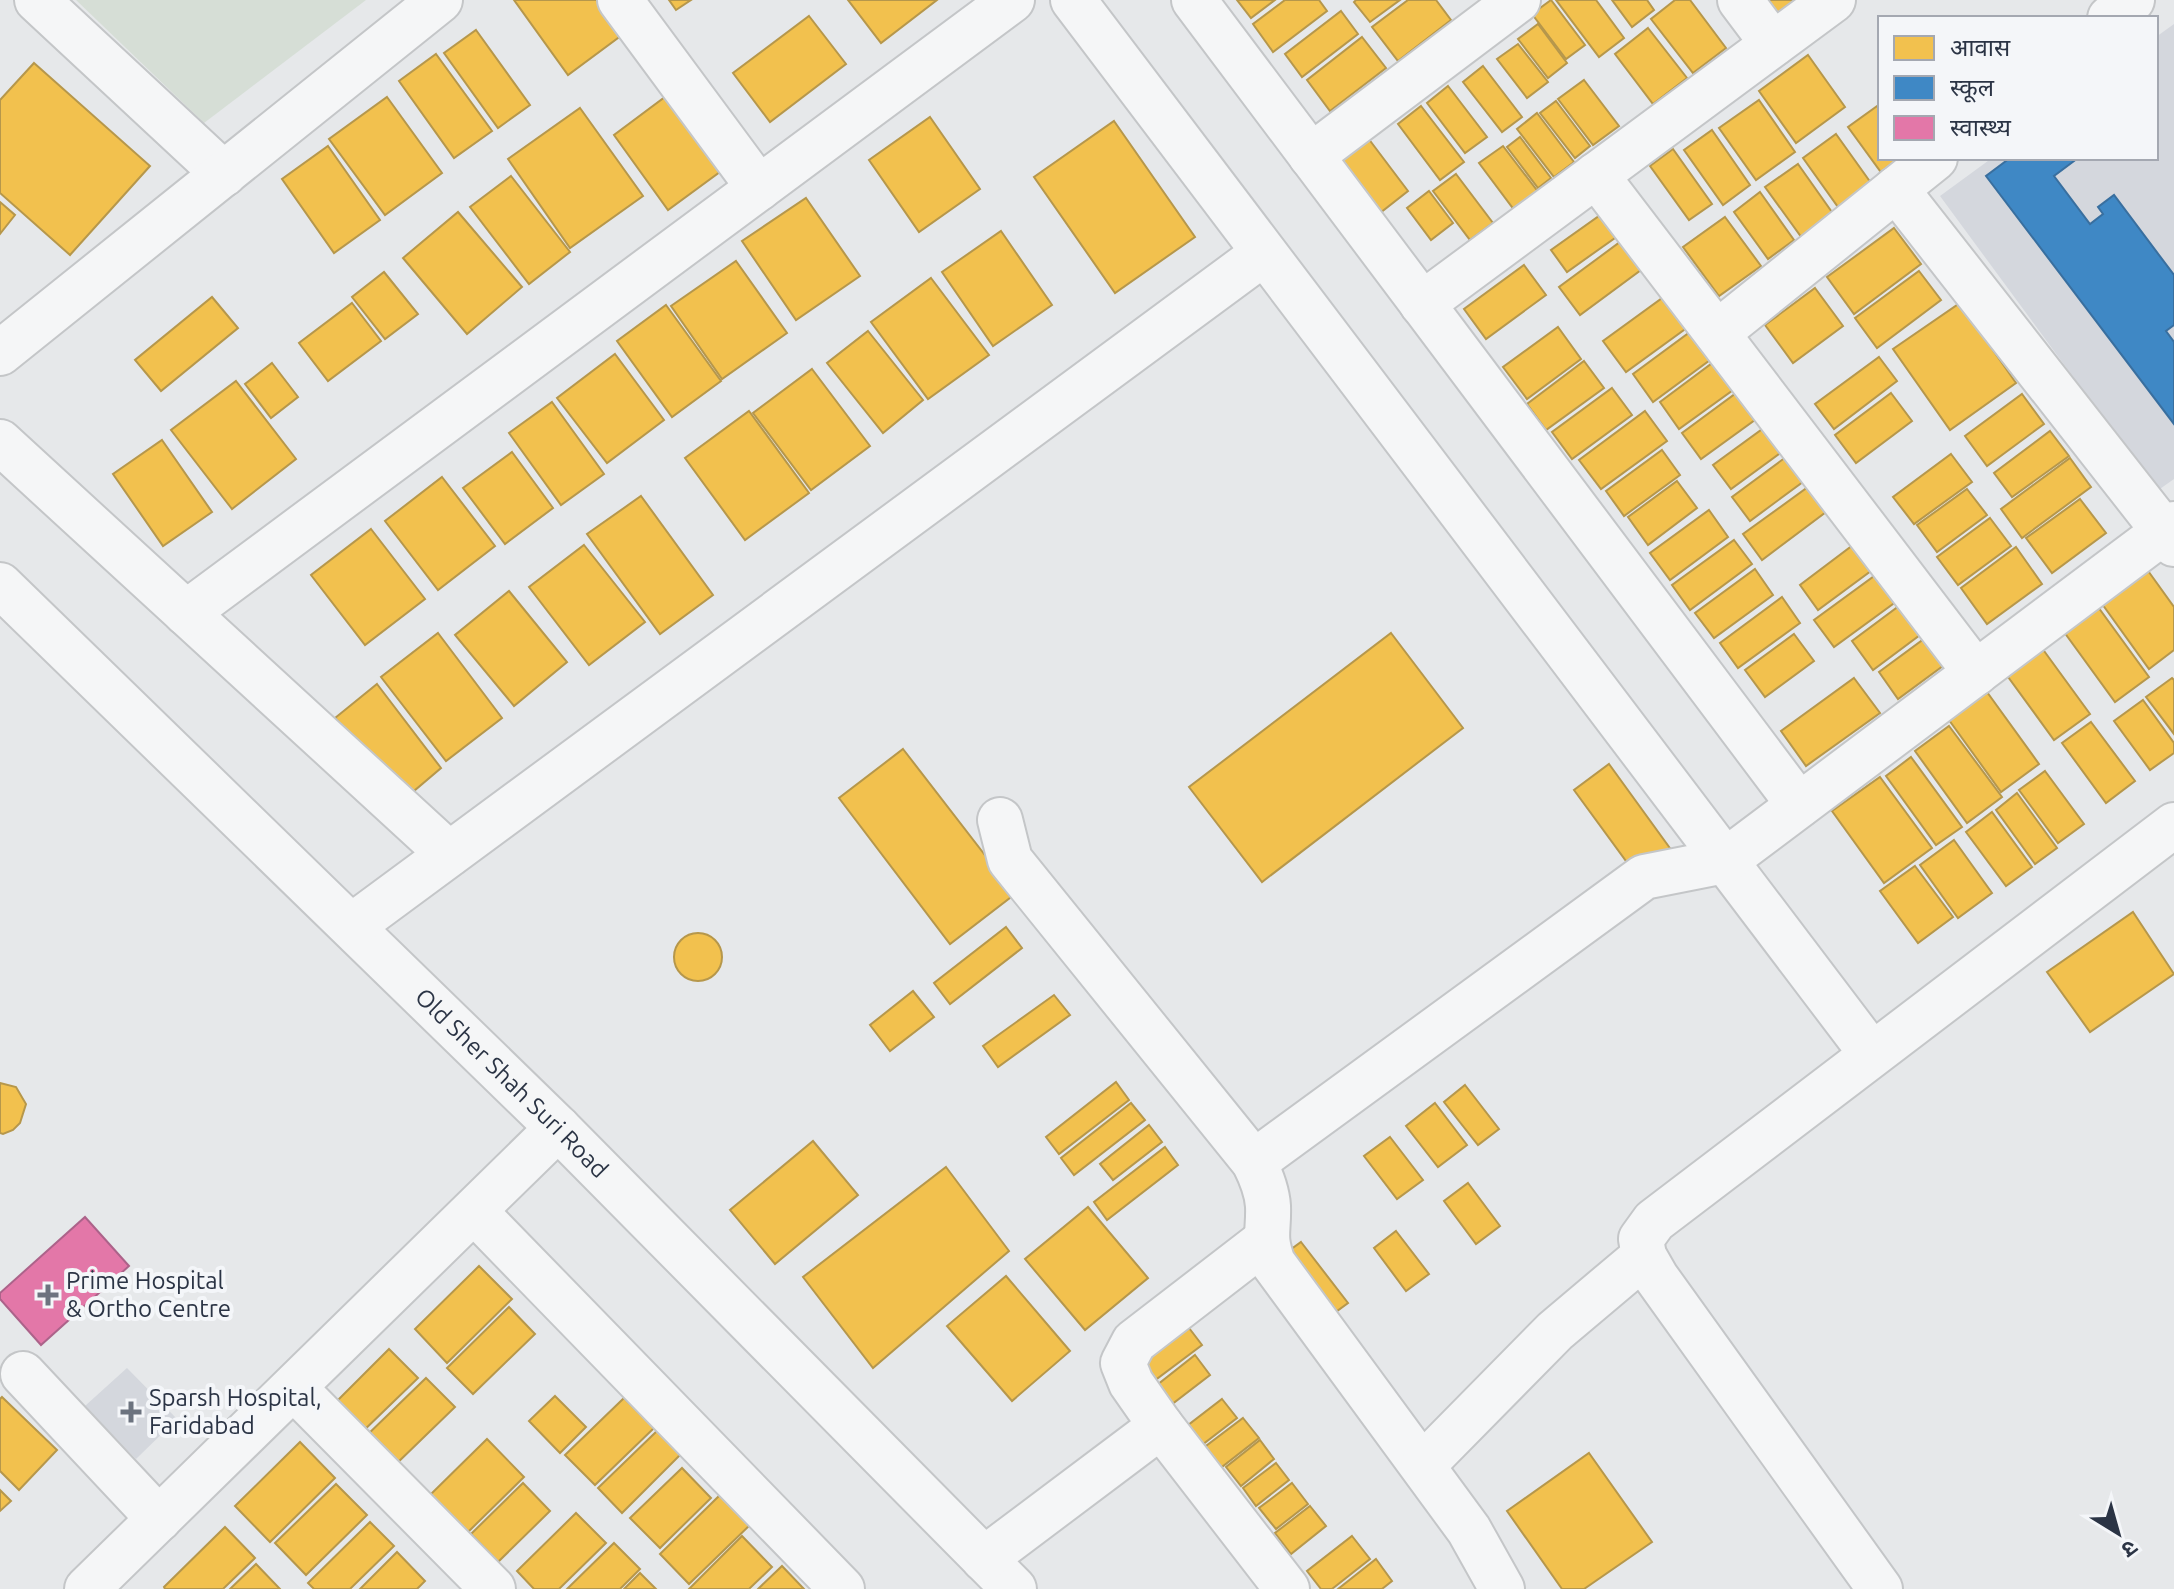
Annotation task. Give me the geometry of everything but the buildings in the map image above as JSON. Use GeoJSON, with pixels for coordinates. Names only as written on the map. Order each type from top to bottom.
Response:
{"type":"FeatureCollection","features":[{"type":"Feature","properties":{"kind":"street"},"geometry":{"type":"LineString","coordinates":[[37,0],[224,174]]}},
{"type":"Feature","properties":{"kind":"street"},"geometry":{"type":"LineString","coordinates":[[0,353],[440,0]]}},
{"type":"Feature","properties":{"kind":"street"},"geometry":{"type":"LineString","coordinates":[[620,0],[759,188]]}},
{"type":"Feature","properties":{"kind":"street"},"geometry":{"type":"LineString","coordinates":[[186,613],[1012,0]]}},
{"type":"Feature","properties":{"kind":"street"},"geometry":{"type":"LineString","coordinates":[[1073,0],[1871,1053]]}},
{"type":"Feature","properties":{"kind":"street"},"geometry":{"type":"LineString","coordinates":[[1194,0],[1799,805]]}},
{"type":"Feature","properties":{"kind":"street"},"geometry":{"type":"LineString","coordinates":[[1740,0],[1773,44]]}},
{"type":"Feature","properties":{"kind":"street"},"geometry":{"type":"LineString","coordinates":[[1422,304],[1833,0]]}},
{"type":"Feature","properties":{"kind":"street"},"geometry":{"type":"LineString","coordinates":[[2112,16],[2132,0]]}},
{"type":"Feature","properties":{"kind":"street"},"geometry":{"type":"LineString","coordinates":[[1311,156],[1495,7]]}},
{"type":"Feature","properties":{"kind":"street"},"geometry":{"type":"LineString","coordinates":[[1717,333],[1932,160]]}},
{"type":"Feature","properties":{"kind":"street"},"geometry":{"type":"LineString","coordinates":[[1596,175],[1976,673]]}},
{"type":"Feature","properties":{"kind":"street"},"geometry":{"type":"LineString","coordinates":[[1254,1162],[1644,877],[1725,861],[1976,673],[2171,533],[1896,189]]}},
{"type":"Feature","properties":{"kind":"street"},"geometry":{"type":"LineString","coordinates":[[352,926],[1264,253]]}},
{"type":"Feature","properties":{"kind":"street"},"geometry":{"type":"LineString","coordinates":[[0,442],[449,854]]}},
{"type":"Feature","properties":{"kind":"street","name":"Old Sher Shah Suri Road"},"geometry":{"type":"LineString","coordinates":[[0,585],[558,1128],[999,1574]]}},
{"type":"Feature","properties":{"kind":"street"},"geometry":{"type":"LineString","coordinates":[[1000,820],[1010,860],[1254,1162],[1263,1182],[1268,1206],[1265,1241],[1273,1263],[1469,1530],[1502,1589]]}},
{"type":"Feature","properties":{"kind":"street"},"geometry":{"type":"LineString","coordinates":[[1880,1589],[1656,1277],[1644,1256],[1641,1239],[1654,1221],[2174,825]]}},
{"type":"Feature","properties":{"kind":"street"},"geometry":{"type":"LineString","coordinates":[[103,1584],[159,1519],[558,1128]]}},
{"type":"Feature","properties":{"kind":"street"},"geometry":{"type":"LineString","coordinates":[[474,1211],[842,1589]]}},
{"type":"Feature","properties":{"kind":"street"},"geometry":{"type":"LineString","coordinates":[[1265,1241],[1134,1342],[1123,1363],[1131,1383],[1161,1426],[1287,1589]]}},
{"type":"Feature","properties":{"kind":"street"},"geometry":{"type":"LineString","coordinates":[[1423,1465],[1555,1331],[1644,1256]]}},
{"type":"Feature","properties":{"kind":"street"},"geometry":{"type":"LineString","coordinates":[[23,1374],[159,1519]]}},
{"type":"Feature","properties":{"kind":"street"},"geometry":{"type":"LineString","coordinates":[[294,1388],[493,1589]]}},
{"type":"Feature","properties":{"kind":"street"},"geometry":{"type":"LineString","coordinates":[[999,1574],[1161,1426]]}},
{"type":"Feature","properties":{"kind":"shaded area"},"geometry":{"type":"Polygon","coordinates":[[[76,0],[366,0],[204,123],[76,0]]]}},
{"type":"Feature","properties":{"kind":"shaded area"},"geometry":{"type":"Polygon","coordinates":[[[2174,24],[2174,479],[2157,491],[1940,196],[1989,160],[2158,160],[2158,36],[2174,24]]]}},
{"type":"Feature","properties":{"kind":"shaded area","name":"Sparsh Hospital, Faridabad"},"geometry":{"type":"Polygon","coordinates":[[[127,1368],[177,1419],[136,1459],[85,1406],[127,1368]]]}},
{"type":"Feature","properties":{"kind":"place","name":"Prime Hospital & Ortho Centre"},"geometry":{"type":"Point","coordinates":[48,1295]}},
{"type":"Feature","properties":{"kind":"place","name":"Sparsh Hospital, Faridabad"},"geometry":{"type":"Point","coordinates":[131,1412]}}]}
